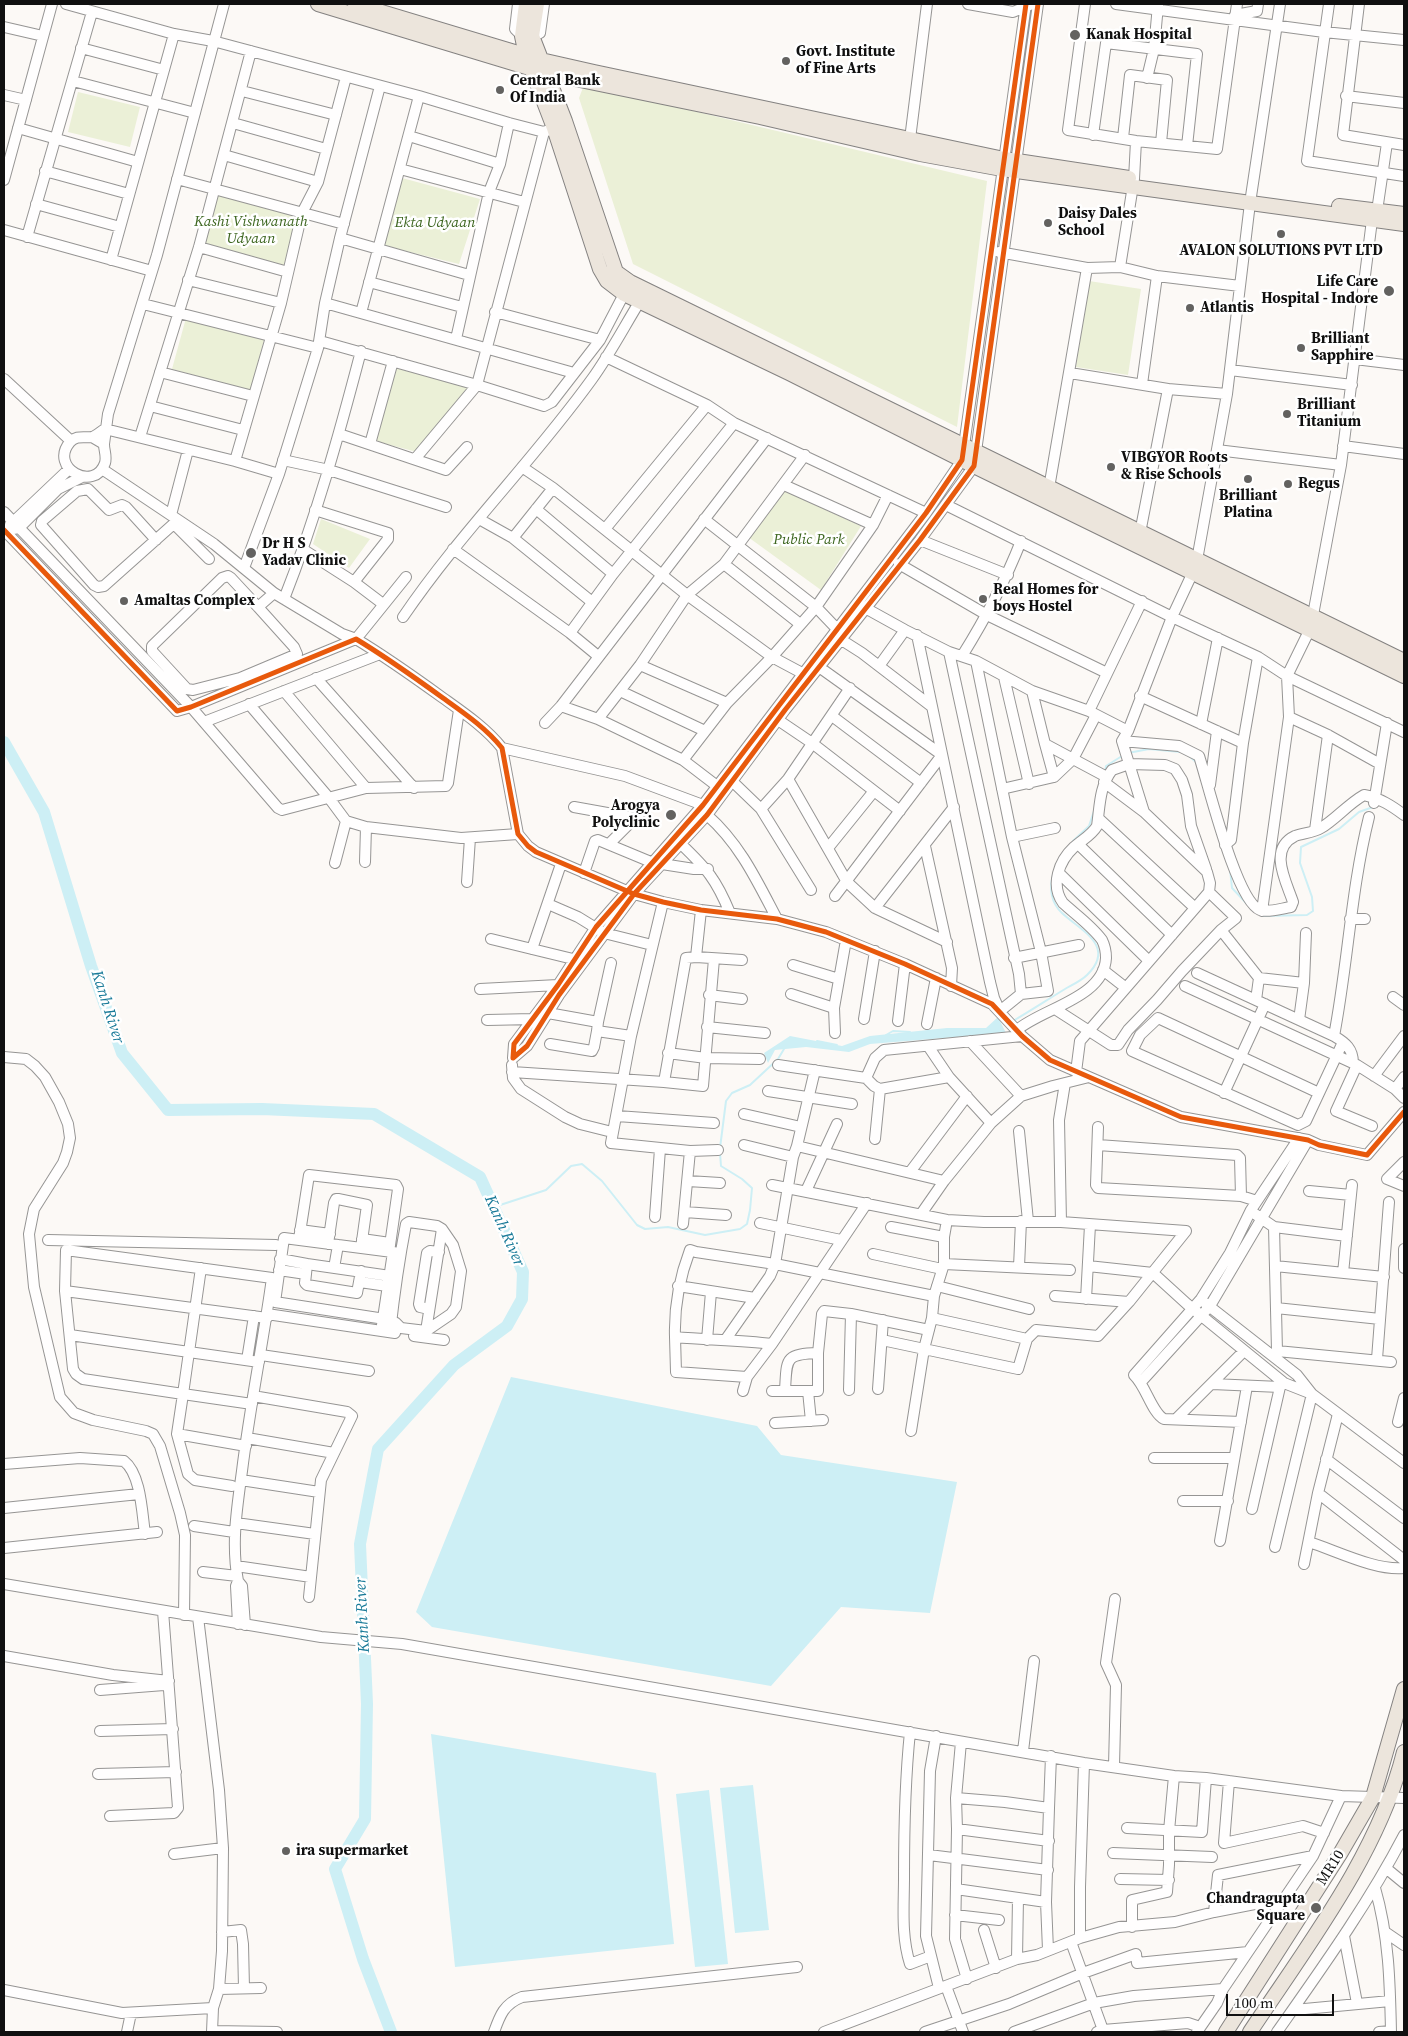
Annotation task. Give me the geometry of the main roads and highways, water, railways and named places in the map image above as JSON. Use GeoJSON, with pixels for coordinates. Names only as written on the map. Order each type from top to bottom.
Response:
{"type":"FeatureCollection","features":[{"type":"Feature","properties":{"kind":"main road"},"geometry":{"type":"LineString","coordinates":[[318,4],[540,67],[920,154],[1375,215],[1404,224]]}},
{"type":"Feature","properties":{"kind":"main road"},"geometry":{"type":"LineString","coordinates":[[355,4],[376,7],[526,55],[540,67],[910,138],[1010,165]]}},
{"type":"Feature","properties":{"kind":"main road"},"geometry":{"type":"LineString","coordinates":[[526,4],[526,55]]}},
{"type":"Feature","properties":{"kind":"main road"},"geometry":{"type":"LineString","coordinates":[[537,4],[527,36],[616,272],[630,282],[969,456],[1049,488],[1140,533],[1195,566]]}},
{"type":"Feature","properties":{"kind":"main road"},"geometry":{"type":"LineString","coordinates":[[540,67],[549,130],[600,269],[607,281],[624,294],[969,456],[1311,622],[1404,661]]}},
{"type":"Feature","properties":{"kind":"main road"},"geometry":{"type":"LineString","coordinates":[[1375,215],[1404,214]]}},
{"type":"Feature","properties":{"kind":"main road"},"geometry":{"type":"LineString","coordinates":[[1311,622],[1404,676]]}},
{"type":"Feature","properties":{"kind":"main road","name":"MR10"},"geometry":{"type":"LineString","coordinates":[[1226,2032],[1316,1893],[1374,1797],[1404,1689]]}},
{"type":"Feature","properties":{"kind":"main road","name":"MR10"},"geometry":{"type":"LineString","coordinates":[[1250,2032],[1348,1882],[1398,1798],[1404,1752]]}},
{"type":"Feature","properties":{"kind":"water"},"geometry":{"type":"Polygon","coordinates":[[[998,1017],[1006,1033],[870,1044],[849,1052],[806,1047],[775,1050],[768,1063],[764,1053],[790,1036],[842,1046],[870,1036],[947,1028],[986,1028],[998,1017]]]}},
{"type":"Feature","properties":{"kind":"water"},"geometry":{"type":"Polygon","coordinates":[[[511,1377],[757,1426],[781,1455],[957,1482],[930,1613],[841,1607],[771,1686],[432,1627],[416,1612],[511,1377]]]}},
{"type":"Feature","properties":{"kind":"water"},"geometry":{"type":"Polygon","coordinates":[[[431,1734],[656,1773],[674,1944],[455,1967],[431,1734]]]}},
{"type":"Feature","properties":{"kind":"water"},"geometry":{"type":"Polygon","coordinates":[[[753,1785],[769,1930],[735,1933],[720,1788],[753,1785]]]}},
{"type":"Feature","properties":{"kind":"water"},"geometry":{"type":"Polygon","coordinates":[[[709,1790],[728,1964],[695,1967],[676,1794],[709,1790]]]}},
{"type":"Feature","properties":{"kind":"waterway","name":"Kanh River"},"geometry":{"type":"LineString","coordinates":[[4,742],[44,812],[91,966],[122,1053],[168,1110],[262,1109],[374,1114],[480,1177],[523,1272],[522,1299],[507,1326],[454,1365],[378,1449],[360,1544],[367,1704],[365,1819],[335,1869],[363,1959],[391,2032]]}},
{"type":"Feature","properties":{"kind":"waterway"},"geometry":{"type":"LineString","coordinates":[[1128,753],[1149,749],[1181,752]]}},
{"type":"Feature","properties":{"kind":"waterway"},"geometry":{"type":"LineString","coordinates":[[1105,773],[1106,766],[1122,756]]}},
{"type":"Feature","properties":{"kind":"waterway"},"geometry":{"type":"LineString","coordinates":[[1189,756],[1197,763]]}},
{"type":"Feature","properties":{"kind":"waterway"},"geometry":{"type":"LineString","coordinates":[[1263,916],[1307,915],[1313,911],[1312,897],[1300,863],[1301,847],[1339,829],[1359,812],[1373,807]]}},
{"type":"Feature","properties":{"kind":"waterway"},"geometry":{"type":"LineString","coordinates":[[1073,841],[1089,826],[1094,811]]}},
{"type":"Feature","properties":{"kind":"waterway"},"geometry":{"type":"LineString","coordinates":[[1230,869],[1232,888],[1247,904]]}},
{"type":"Feature","properties":{"kind":"waterway"},"geometry":{"type":"LineString","coordinates":[[1013,1021],[1085,977],[1095,965],[1098,955],[1097,947],[1086,932],[1055,905],[1051,890],[1053,875]]}},
{"type":"Feature","properties":{"kind":"waterway"},"geometry":{"type":"LineString","coordinates":[[886,1035],[893,1031],[910,1032]]}},
{"type":"Feature","properties":{"kind":"waterway"},"geometry":{"type":"LineString","coordinates":[[817,1041],[837,1045]]}},
{"type":"Feature","properties":{"kind":"waterway"},"geometry":{"type":"LineString","coordinates":[[720,1148],[726,1101],[732,1093],[750,1085],[778,1059],[784,1049]]}},
{"type":"Feature","properties":{"kind":"waterway"},"geometry":{"type":"LineString","coordinates":[[494,1207],[546,1190],[571,1166],[582,1164],[602,1181],[637,1225],[645,1229],[668,1227],[705,1235],[740,1229],[747,1224],[752,1188],[742,1179],[721,1166],[720,1153]]}},
{"type":"Feature","properties":{"kind":"place","name":"Kanak Hospital"},"geometry":{"type":"Point","coordinates":[1075,35]}},
{"type":"Feature","properties":{"kind":"place","name":"Govt. Institute of Fine Arts"},"geometry":{"type":"Point","coordinates":[786,61]}},
{"type":"Feature","properties":{"kind":"place","name":"Central Bank Of India"},"geometry":{"type":"Point","coordinates":[500,90]}},
{"type":"Feature","properties":{"kind":"place","name":"Daisy Dales School"},"geometry":{"type":"Point","coordinates":[1048,223]}},
{"type":"Feature","properties":{"kind":"place","name":"AVALON SOLUTIONS PVT LTD"},"geometry":{"type":"Point","coordinates":[1281,234]}},
{"type":"Feature","properties":{"kind":"place","name":"Life Care Hospital - Indore"},"geometry":{"type":"Point","coordinates":[1389,291]}},
{"type":"Feature","properties":{"kind":"place","name":"Atlantis"},"geometry":{"type":"Point","coordinates":[1190,308]}},
{"type":"Feature","properties":{"kind":"place","name":"Brilliant Sapphire"},"geometry":{"type":"Point","coordinates":[1301,348]}},
{"type":"Feature","properties":{"kind":"place","name":"Brilliant Titanium"},"geometry":{"type":"Point","coordinates":[1287,414]}},
{"type":"Feature","properties":{"kind":"place","name":"VIBGYOR Roots & Rise Schools"},"geometry":{"type":"Point","coordinates":[1111,467]}},
{"type":"Feature","properties":{"kind":"place","name":"Brilliant Platina"},"geometry":{"type":"Point","coordinates":[1248,479]}},
{"type":"Feature","properties":{"kind":"place","name":"Regus"},"geometry":{"type":"Point","coordinates":[1288,484]}},
{"type":"Feature","properties":{"kind":"place","name":"Dr H S Yadav Clinic"},"geometry":{"type":"Point","coordinates":[251,553]}},
{"type":"Feature","properties":{"kind":"place","name":"Real Homes for boys Hostel"},"geometry":{"type":"Point","coordinates":[983,599]}},
{"type":"Feature","properties":{"kind":"place","name":"Amaltas Complex"},"geometry":{"type":"Point","coordinates":[124,601]}},
{"type":"Feature","properties":{"kind":"place","name":"Arogya Polyclinic"},"geometry":{"type":"Point","coordinates":[671,815]}},
{"type":"Feature","properties":{"kind":"place","name":"ira supermarket"},"geometry":{"type":"Point","coordinates":[286,1851]}},
{"type":"Feature","properties":{"kind":"place","name":"Chandragupta Square"},"geometry":{"type":"Point","coordinates":[1316,1908]}},
{"type":"Feature","properties":{"kind":"park label","name":"Ekta Udyaan"},"geometry":{"type":"Point","coordinates":[435,223]}},
{"type":"Feature","properties":{"kind":"park label","name":"Kashi Vishwanath Udyaan"},"geometry":{"type":"Point","coordinates":[251,230]}},
{"type":"Feature","properties":{"kind":"park label","name":"Public Park"},"geometry":{"type":"Point","coordinates":[809,540]}}]}
